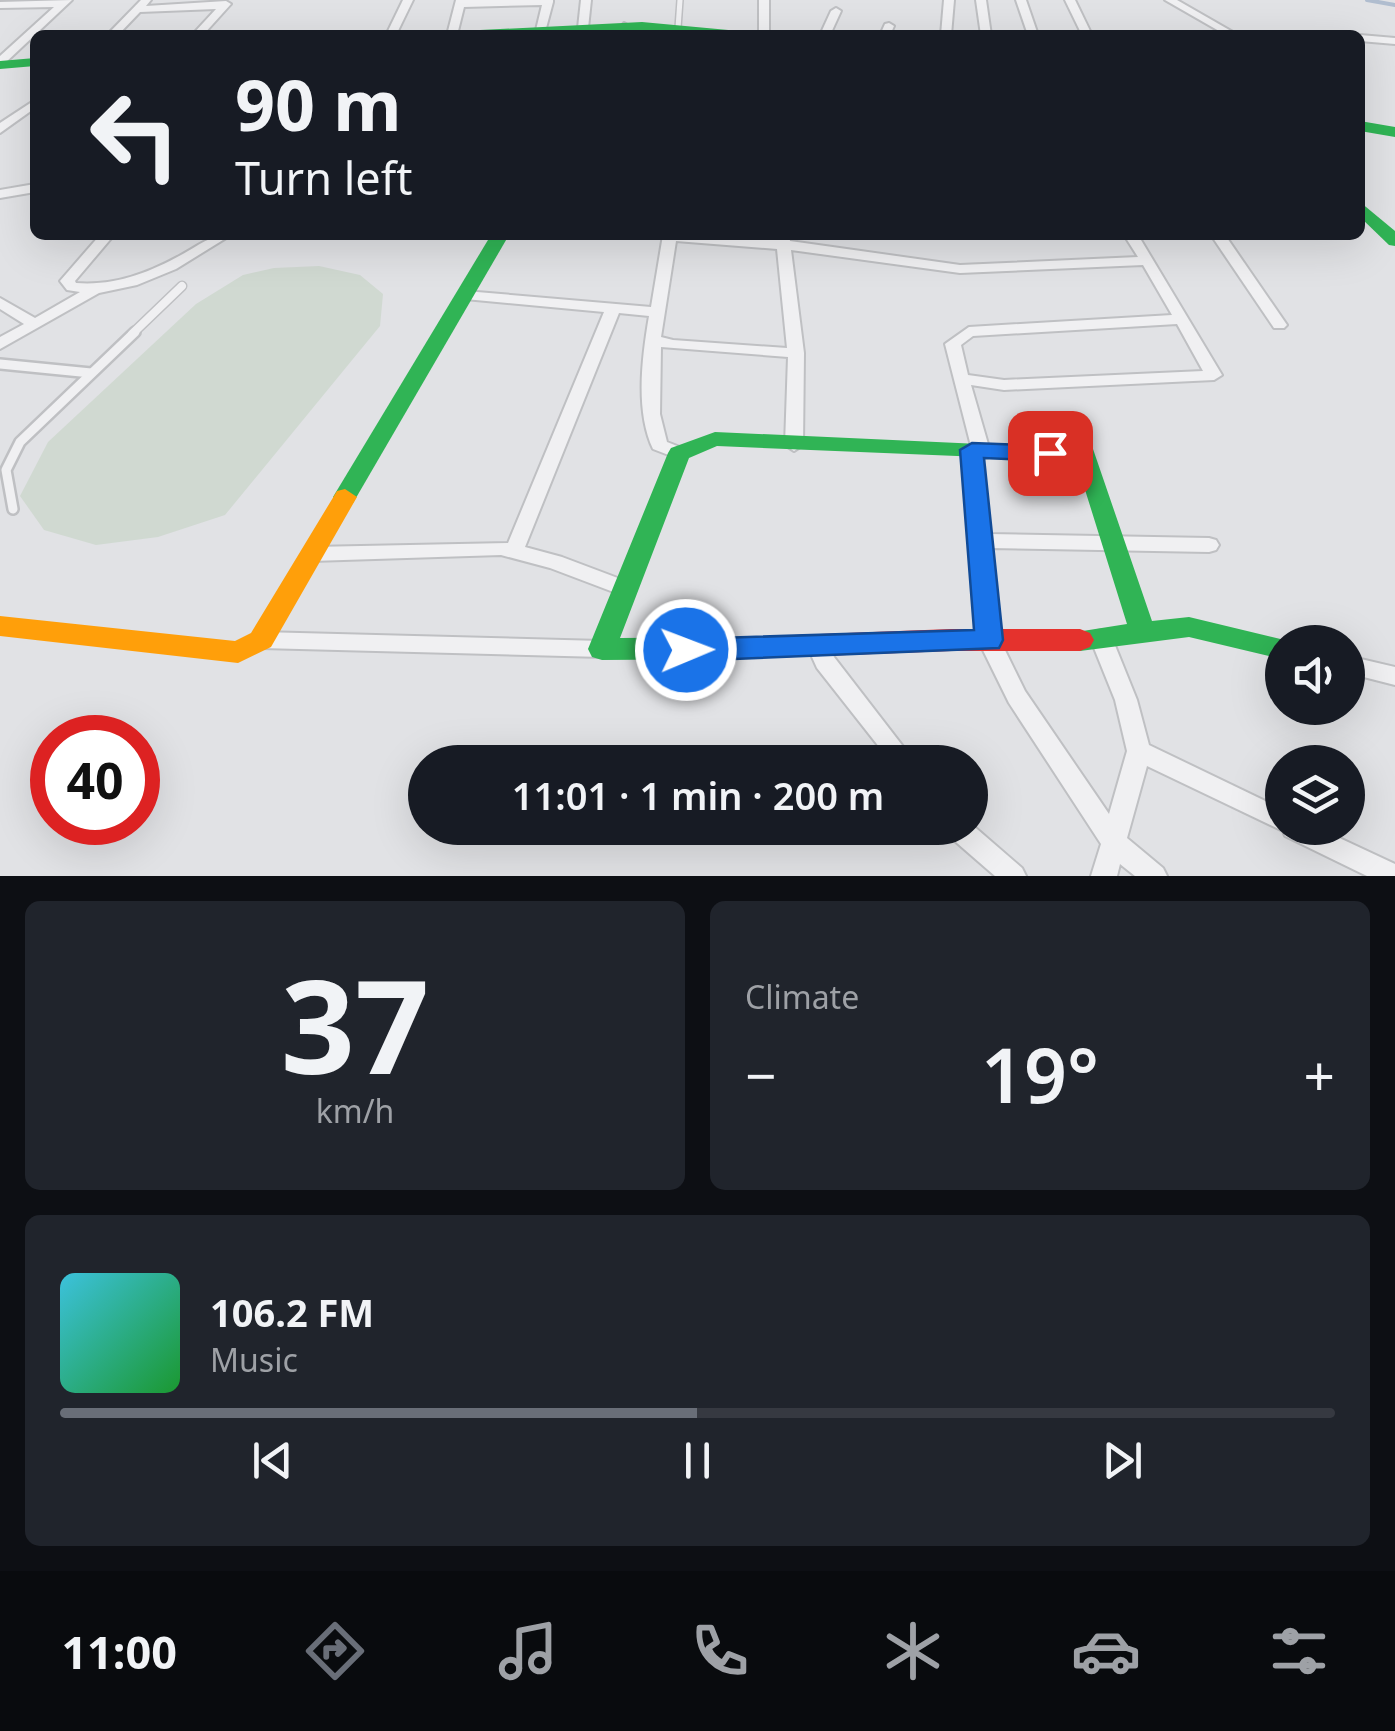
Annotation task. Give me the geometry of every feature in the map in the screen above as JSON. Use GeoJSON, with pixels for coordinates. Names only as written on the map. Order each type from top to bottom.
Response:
{"type":"FeatureCollection","features":[{"type":"Feature","properties":{"kind":"street"},"geometry":{"type":"LineString","coordinates":[[393,30],[408,0]]}},
{"type":"Feature","properties":{"kind":"street"},"geometry":{"type":"LineString","coordinates":[[584,28],[586,0]]}},
{"type":"Feature","properties":{"kind":"street"},"geometry":{"type":"LineString","coordinates":[[764,0],[764,30]]}},
{"type":"Feature","properties":{"kind":"street"},"geometry":{"type":"LineString","coordinates":[[946,30],[949,0]]}},
{"type":"Feature","properties":{"kind":"street"},"geometry":{"type":"LineString","coordinates":[[980,0],[985,30]]}},
{"type":"Feature","properties":{"kind":"street"},"geometry":{"type":"LineString","coordinates":[[1021,0],[1030,30]]}},
{"type":"Feature","properties":{"kind":"street"},"geometry":{"type":"LineString","coordinates":[[1070,0],[1085,30]]}},
{"type":"Feature","properties":{"kind":"street"},"geometry":{"type":"LineString","coordinates":[[1170,0],[1223,30]]}},
{"type":"Feature","properties":{"kind":"street"},"geometry":{"type":"LineString","coordinates":[[453,30],[460,2],[548,1],[540,30],[609,30]]}},
{"type":"Feature","properties":{"kind":"street"},"geometry":{"type":"LineString","coordinates":[[0,5],[65,2]]}},
{"type":"Feature","properties":{"kind":"street"},"geometry":{"type":"LineString","coordinates":[[35,30],[65,2]]}},
{"type":"Feature","properties":{"kind":"street"},"geometry":{"type":"LineString","coordinates":[[117,30],[142,4],[227,3]]}},
{"type":"Feature","properties":{"kind":"street"},"geometry":{"type":"LineString","coordinates":[[202,30],[227,3]]}},
{"type":"Feature","properties":{"kind":"street"},"geometry":{"type":"LineString","coordinates":[[827,30],[836,11]]}},
{"type":"Feature","properties":{"kind":"street"},"geometry":{"type":"LineString","coordinates":[[641,30],[695,30]]}},
{"type":"Feature","properties":{"kind":"street"},"geometry":{"type":"LineString","coordinates":[[0,63],[30,35]]}},
{"type":"Feature","properties":{"kind":"street"},"geometry":{"type":"LineString","coordinates":[[1365,38],[1395,41]]}},
{"type":"Feature","properties":{"kind":"street"},"geometry":{"type":"LineString","coordinates":[[0,63],[30,62]]}},
{"type":"Feature","properties":{"kind":"street"},"geometry":{"type":"LineString","coordinates":[[0,129],[30,107]]}},
{"type":"Feature","properties":{"kind":"street"},"geometry":{"type":"LineString","coordinates":[[1365,127],[1395,132]]}},
{"type":"Feature","properties":{"kind":"street"},"geometry":{"type":"LineString","coordinates":[[0,194],[30,189]]}},
{"type":"Feature","properties":{"kind":"street"},"geometry":{"type":"LineString","coordinates":[[1365,212],[1395,241]]}},
{"type":"Feature","properties":{"kind":"street"},"geometry":{"type":"LineString","coordinates":[[93,291],[72,287],[67,281],[103,240]]}},
{"type":"Feature","properties":{"kind":"street"},"geometry":{"type":"LineString","coordinates":[[0,344],[93,291],[127,283],[193,256],[217,240]]}},
{"type":"Feature","properties":{"kind":"street"},"geometry":{"type":"LineString","coordinates":[[261,640],[497,240]]}},
{"type":"Feature","properties":{"kind":"street"},"geometry":{"type":"LineString","coordinates":[[669,240],[653,339],[651,414],[659,444],[679,453],[715,439],[1085,454],[1143,633]]}},
{"type":"Feature","properties":{"kind":"street"},"geometry":{"type":"LineString","coordinates":[[794,444],[796,354],[784,240],[960,269],[1147,261]]}},
{"type":"Feature","properties":{"kind":"street"},"geometry":{"type":"LineString","coordinates":[[961,379],[1004,385],[1214,376],[1134,240]]}},
{"type":"Feature","properties":{"kind":"street"},"geometry":{"type":"LineString","coordinates":[[1221,240],[1279,325]]}},
{"type":"Feature","properties":{"kind":"street"},"geometry":{"type":"LineString","coordinates":[[465,295],[658,312]]}},
{"type":"Feature","properties":{"kind":"street"},"geometry":{"type":"LineString","coordinates":[[0,303],[32,323]]}},
{"type":"Feature","properties":{"kind":"street"},"geometry":{"type":"LineString","coordinates":[[514,552],[613,308]]}},
{"type":"Feature","properties":{"kind":"street"},"geometry":{"type":"LineString","coordinates":[[1154,876],[1115,844],[1016,697],[989,640],[978,542],[976,451],[954,344],[969,332],[1182,318]]}},
{"type":"Feature","properties":{"kind":"street"},"geometry":{"type":"LineString","coordinates":[[653,339],[671,345],[796,354]]}},
{"type":"Feature","properties":{"kind":"street"},"geometry":{"type":"LineString","coordinates":[[602,650],[679,453]]}},
{"type":"Feature","properties":{"kind":"street"},"geometry":{"type":"LineString","coordinates":[[978,542],[1209,545]]}},
{"type":"Feature","properties":{"kind":"street"},"geometry":{"type":"LineString","coordinates":[[312,554],[501,548],[555,562],[624,588]]}},
{"type":"Feature","properties":{"kind":"street"},"geometry":{"type":"LineString","coordinates":[[0,626],[238,652],[261,640],[602,650],[819,648],[1101,638],[1189,628],[1265,644]]}},
{"type":"Feature","properties":{"kind":"street"},"geometry":{"type":"LineString","coordinates":[[1101,638],[1126,700],[1139,751],[1104,876]]}},
{"type":"Feature","properties":{"kind":"street"},"geometry":{"type":"LineString","coordinates":[[819,648],[825,662],[891,745]]}},
{"type":"Feature","properties":{"kind":"street"},"geometry":{"type":"LineString","coordinates":[[1365,668],[1395,676]]}},
{"type":"Feature","properties":{"kind":"street"},"geometry":{"type":"LineString","coordinates":[[1139,751],[1265,814]]}},
{"type":"Feature","properties":{"kind":"street"},"geometry":{"type":"LineString","coordinates":[[977,845],[1013,876]]}},
{"type":"Feature","properties":{"kind":"street"},"geometry":{"type":"LineString","coordinates":[[1329,845],[1393,876]]}},
{"type":"Feature","properties":{"kind":"lane"},"geometry":{"type":"LineString","coordinates":[[678,28],[680,0]]}},
{"type":"Feature","properties":{"kind":"lane"},"geometry":{"type":"LineString","coordinates":[[13,509],[6,478],[14,452],[182,286]]}},
{"type":"Feature","properties":{"kind":"lane"},"geometry":{"type":"LineString","coordinates":[[0,364],[91,373]]}},
{"type":"Feature","properties":{"kind":"shaded area"},"geometry":{"type":"Polygon","coordinates":[[[319,266],[360,275],[383,294],[380,326],[225,515],[158,537],[96,545],[44,530],[20,496],[48,442],[196,304],[243,275],[274,268],[319,266]]]}},
{"type":"Feature","properties":{"kind":"waterway"},"geometry":{"type":"LineString","coordinates":[[1367,0],[1395,5]]}},
{"type":"Feature","properties":{"kind":"traffic: fast"},"geometry":{"type":"LineString","coordinates":[[561,30],[642,26],[685,30]]}},
{"type":"Feature","properties":{"kind":"traffic: fast"},"geometry":{"type":"LineString","coordinates":[[0,65],[30,62]]}},
{"type":"Feature","properties":{"kind":"traffic: fast"},"geometry":{"type":"LineString","coordinates":[[1365,127],[1395,132]]}},
{"type":"Feature","properties":{"kind":"traffic: fast"},"geometry":{"type":"LineString","coordinates":[[1365,212],[1395,241]]}},
{"type":"Feature","properties":{"kind":"traffic: fast"},"geometry":{"type":"LineString","coordinates":[[345,497],[497,240]]}},
{"type":"Feature","properties":{"kind":"traffic: fast"},"geometry":{"type":"LineString","coordinates":[[740,648],[602,649],[679,453],[715,439],[1085,454],[1143,633]]}},
{"type":"Feature","properties":{"kind":"traffic: fast"},"geometry":{"type":"LineString","coordinates":[[1080,640],[1189,627],[1265,644]]}},
{"type":"Feature","properties":{"kind":"traffic: slow"},"geometry":{"type":"LineString","coordinates":[[0,626],[238,652],[261,640],[345,497]]}},
{"type":"Feature","properties":{"kind":"traffic: jam"},"geometry":{"type":"LineString","coordinates":[[740,648],[951,640],[1080,640]]}},
{"type":"Feature","properties":{"kind":"route"},"geometry":{"type":"LineString","coordinates":[[686,650],[989,640],[972,450],[1050,453]]}}]}
